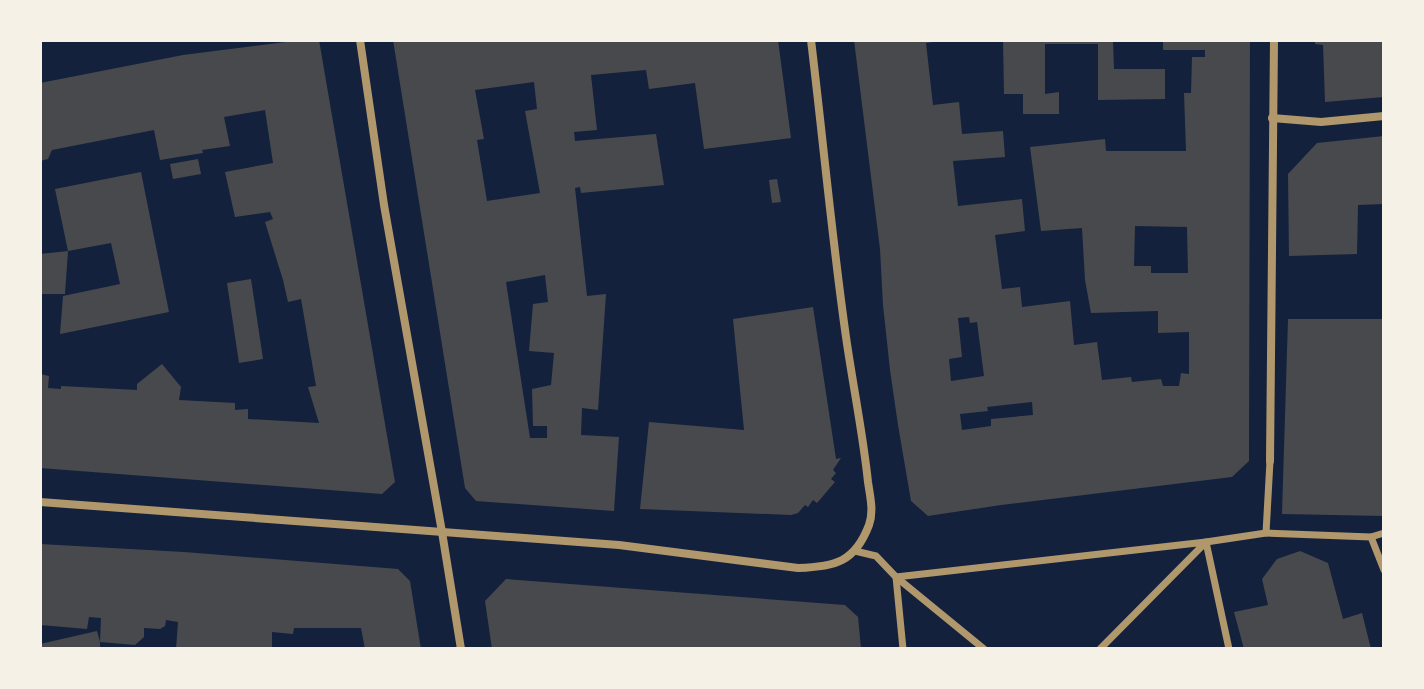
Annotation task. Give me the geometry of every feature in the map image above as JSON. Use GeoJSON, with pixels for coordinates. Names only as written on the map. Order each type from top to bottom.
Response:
{"type":"FeatureCollection","features":[{"type":"Feature","properties":{"kind":"street"},"geometry":{"type":"LineString","coordinates":[[360,40],[384,205],[461,649]]}},
{"type":"Feature","properties":{"kind":"street"},"geometry":{"type":"LineString","coordinates":[[40,502],[619,545],[798,568],[841,562],[855,551],[870,524],[872,512],[846,337],[811,40]]}},
{"type":"Feature","properties":{"kind":"street"},"geometry":{"type":"LineString","coordinates":[[1266,533],[1270,461],[1274,40]]}},
{"type":"Feature","properties":{"kind":"street"},"geometry":{"type":"LineString","coordinates":[[1272,118],[1321,122],[1384,116]]}},
{"type":"Feature","properties":{"kind":"street"},"geometry":{"type":"LineString","coordinates":[[896,577],[1266,533],[1371,537],[1384,533]]}},
{"type":"Feature","properties":{"kind":"street"},"geometry":{"type":"LineString","coordinates":[[1371,537],[1384,570]]}},
{"type":"Feature","properties":{"kind":"street"},"geometry":{"type":"LineString","coordinates":[[1100,649],[1206,542]]}},
{"type":"Feature","properties":{"kind":"street"},"geometry":{"type":"LineString","coordinates":[[1206,542],[1229,649]]}},
{"type":"Feature","properties":{"kind":"street"},"geometry":{"type":"LineString","coordinates":[[855,551],[876,556],[896,577],[984,649]]}},
{"type":"Feature","properties":{"kind":"street"},"geometry":{"type":"LineString","coordinates":[[896,577],[903,649]]}},
{"type":"Feature","properties":{"kind":"building"},"geometry":{"type":"Polygon","coordinates":[[[319,40],[395,482],[382,494],[40,468],[40,374],[49,376],[48,388],[137,390],[137,384],[162,364],[181,387],[179,400],[235,403],[235,410],[248,409],[248,419],[319,423],[308,387],[316,386],[301,299],[288,302],[265,222],[273,219],[270,212],[235,217],[225,172],[273,163],[265,110],[224,117],[230,146],[202,150],[203,153],[160,160],[154,130],[52,150],[48,159],[40,161],[40,83],[183,55],[319,40]]]}},
{"type":"Feature","properties":{"kind":"building"},"geometry":{"type":"Polygon","coordinates":[[[393,40],[778,40],[791,138],[704,149],[695,83],[649,89],[646,70],[591,75],[597,130],[574,132],[575,141],[656,134],[664,185],[581,193],[580,187],[575,188],[587,296],[606,294],[598,410],[582,408],[581,435],[619,437],[614,511],[476,501],[465,488],[393,40]],[[534,82],[475,90],[484,139],[477,140],[487,201],[540,193],[525,111],[537,109],[534,82]],[[545,275],[506,282],[530,438],[547,438],[547,426],[533,426],[532,389],[551,385],[554,353],[529,351],[533,304],[548,302],[545,275]]]}},
{"type":"Feature","properties":{"kind":"building"},"geometry":{"type":"Polygon","coordinates":[[[854,40],[933,40],[926,43],[933,105],[959,102],[962,134],[1003,131],[1005,157],[953,161],[958,206],[1022,199],[1025,231],[995,235],[1002,289],[1020,287],[1022,307],[1070,301],[1074,345],[1097,342],[1102,380],[1131,377],[1132,382],[1161,379],[1163,386],[1179,386],[1181,373],[1189,374],[1189,332],[1158,333],[1158,311],[1091,313],[1085,280],[1082,228],[1041,231],[1030,147],[1105,139],[1106,151],[1186,151],[1184,93],[1191,93],[1192,57],[1205,57],[1205,50],[1163,50],[1163,40],[1250,40],[1249,461],[1232,477],[928,516],[911,501],[890,370],[880,249],[854,40]],[[1135,226],[1134,266],[1151,266],[1151,273],[1188,273],[1187,227],[1135,226]],[[969,317],[958,318],[962,357],[949,359],[951,381],[984,376],[977,322],[970,323],[969,317]],[[1032,402],[987,407],[988,411],[960,414],[962,430],[991,426],[991,419],[1033,415],[1032,402]]]}},
{"type":"Feature","properties":{"kind":"building"},"geometry":{"type":"Polygon","coordinates":[[[1003,40],[1113,40],[1114,69],[1165,69],[1165,99],[1098,100],[1098,44],[1045,44],[1045,94],[1059,92],[1059,114],[1023,114],[1023,94],[1004,94],[1003,40]]]}},
{"type":"Feature","properties":{"kind":"building"},"geometry":{"type":"Polygon","coordinates":[[[1315,40],[1384,40],[1384,97],[1325,102],[1323,45],[1315,44],[1315,40]]]}},
{"type":"Feature","properties":{"kind":"building"},"geometry":{"type":"Polygon","coordinates":[[[1384,136],[1384,204],[1358,205],[1357,254],[1289,256],[1288,174],[1317,143],[1384,136]]]}},
{"type":"Feature","properties":{"kind":"building"},"geometry":{"type":"Polygon","coordinates":[[[198,159],[201,174],[173,179],[170,164],[198,159]]]}},
{"type":"Feature","properties":{"kind":"building"},"geometry":{"type":"Polygon","coordinates":[[[141,172],[169,312],[60,334],[63,296],[120,284],[111,243],[68,251],[55,189],[141,172]]]}},
{"type":"Feature","properties":{"kind":"building"},"geometry":{"type":"Polygon","coordinates":[[[777,179],[781,202],[772,203],[769,180],[777,179]]]}},
{"type":"Feature","properties":{"kind":"building"},"geometry":{"type":"Polygon","coordinates":[[[68,251],[65,294],[40,294],[40,254],[68,251]]]}},
{"type":"Feature","properties":{"kind":"building"},"geometry":{"type":"Polygon","coordinates":[[[251,279],[263,359],[239,363],[227,283],[251,279]]]}},
{"type":"Feature","properties":{"kind":"building"},"geometry":{"type":"Polygon","coordinates":[[[813,307],[836,459],[841,458],[833,470],[836,473],[831,479],[835,482],[817,503],[813,500],[808,507],[805,505],[798,513],[791,515],[640,509],[649,422],[744,430],[733,319],[813,307]]]}},
{"type":"Feature","properties":{"kind":"building"},"geometry":{"type":"Polygon","coordinates":[[[1288,319],[1384,319],[1384,516],[1282,514],[1288,319]]]}},
{"type":"Feature","properties":{"kind":"building"},"geometry":{"type":"Polygon","coordinates":[[[40,544],[398,569],[410,581],[421,649],[365,649],[361,628],[294,628],[293,634],[272,632],[272,649],[176,649],[178,622],[166,620],[165,626],[160,629],[144,628],[144,637],[135,645],[100,642],[101,618],[89,617],[87,629],[40,625],[40,544]]]}},
{"type":"Feature","properties":{"kind":"building"},"geometry":{"type":"Polygon","coordinates":[[[1300,551],[1328,563],[1343,619],[1362,613],[1371,649],[1244,649],[1234,612],[1268,605],[1262,579],[1277,559],[1300,551]]]}},
{"type":"Feature","properties":{"kind":"building"},"geometry":{"type":"Polygon","coordinates":[[[506,579],[845,605],[858,617],[861,649],[492,649],[485,601],[506,579]]]}},
{"type":"Feature","properties":{"kind":"building"},"geometry":{"type":"Polygon","coordinates":[[[97,631],[100,649],[40,649],[40,644],[97,631]]]}}]}
